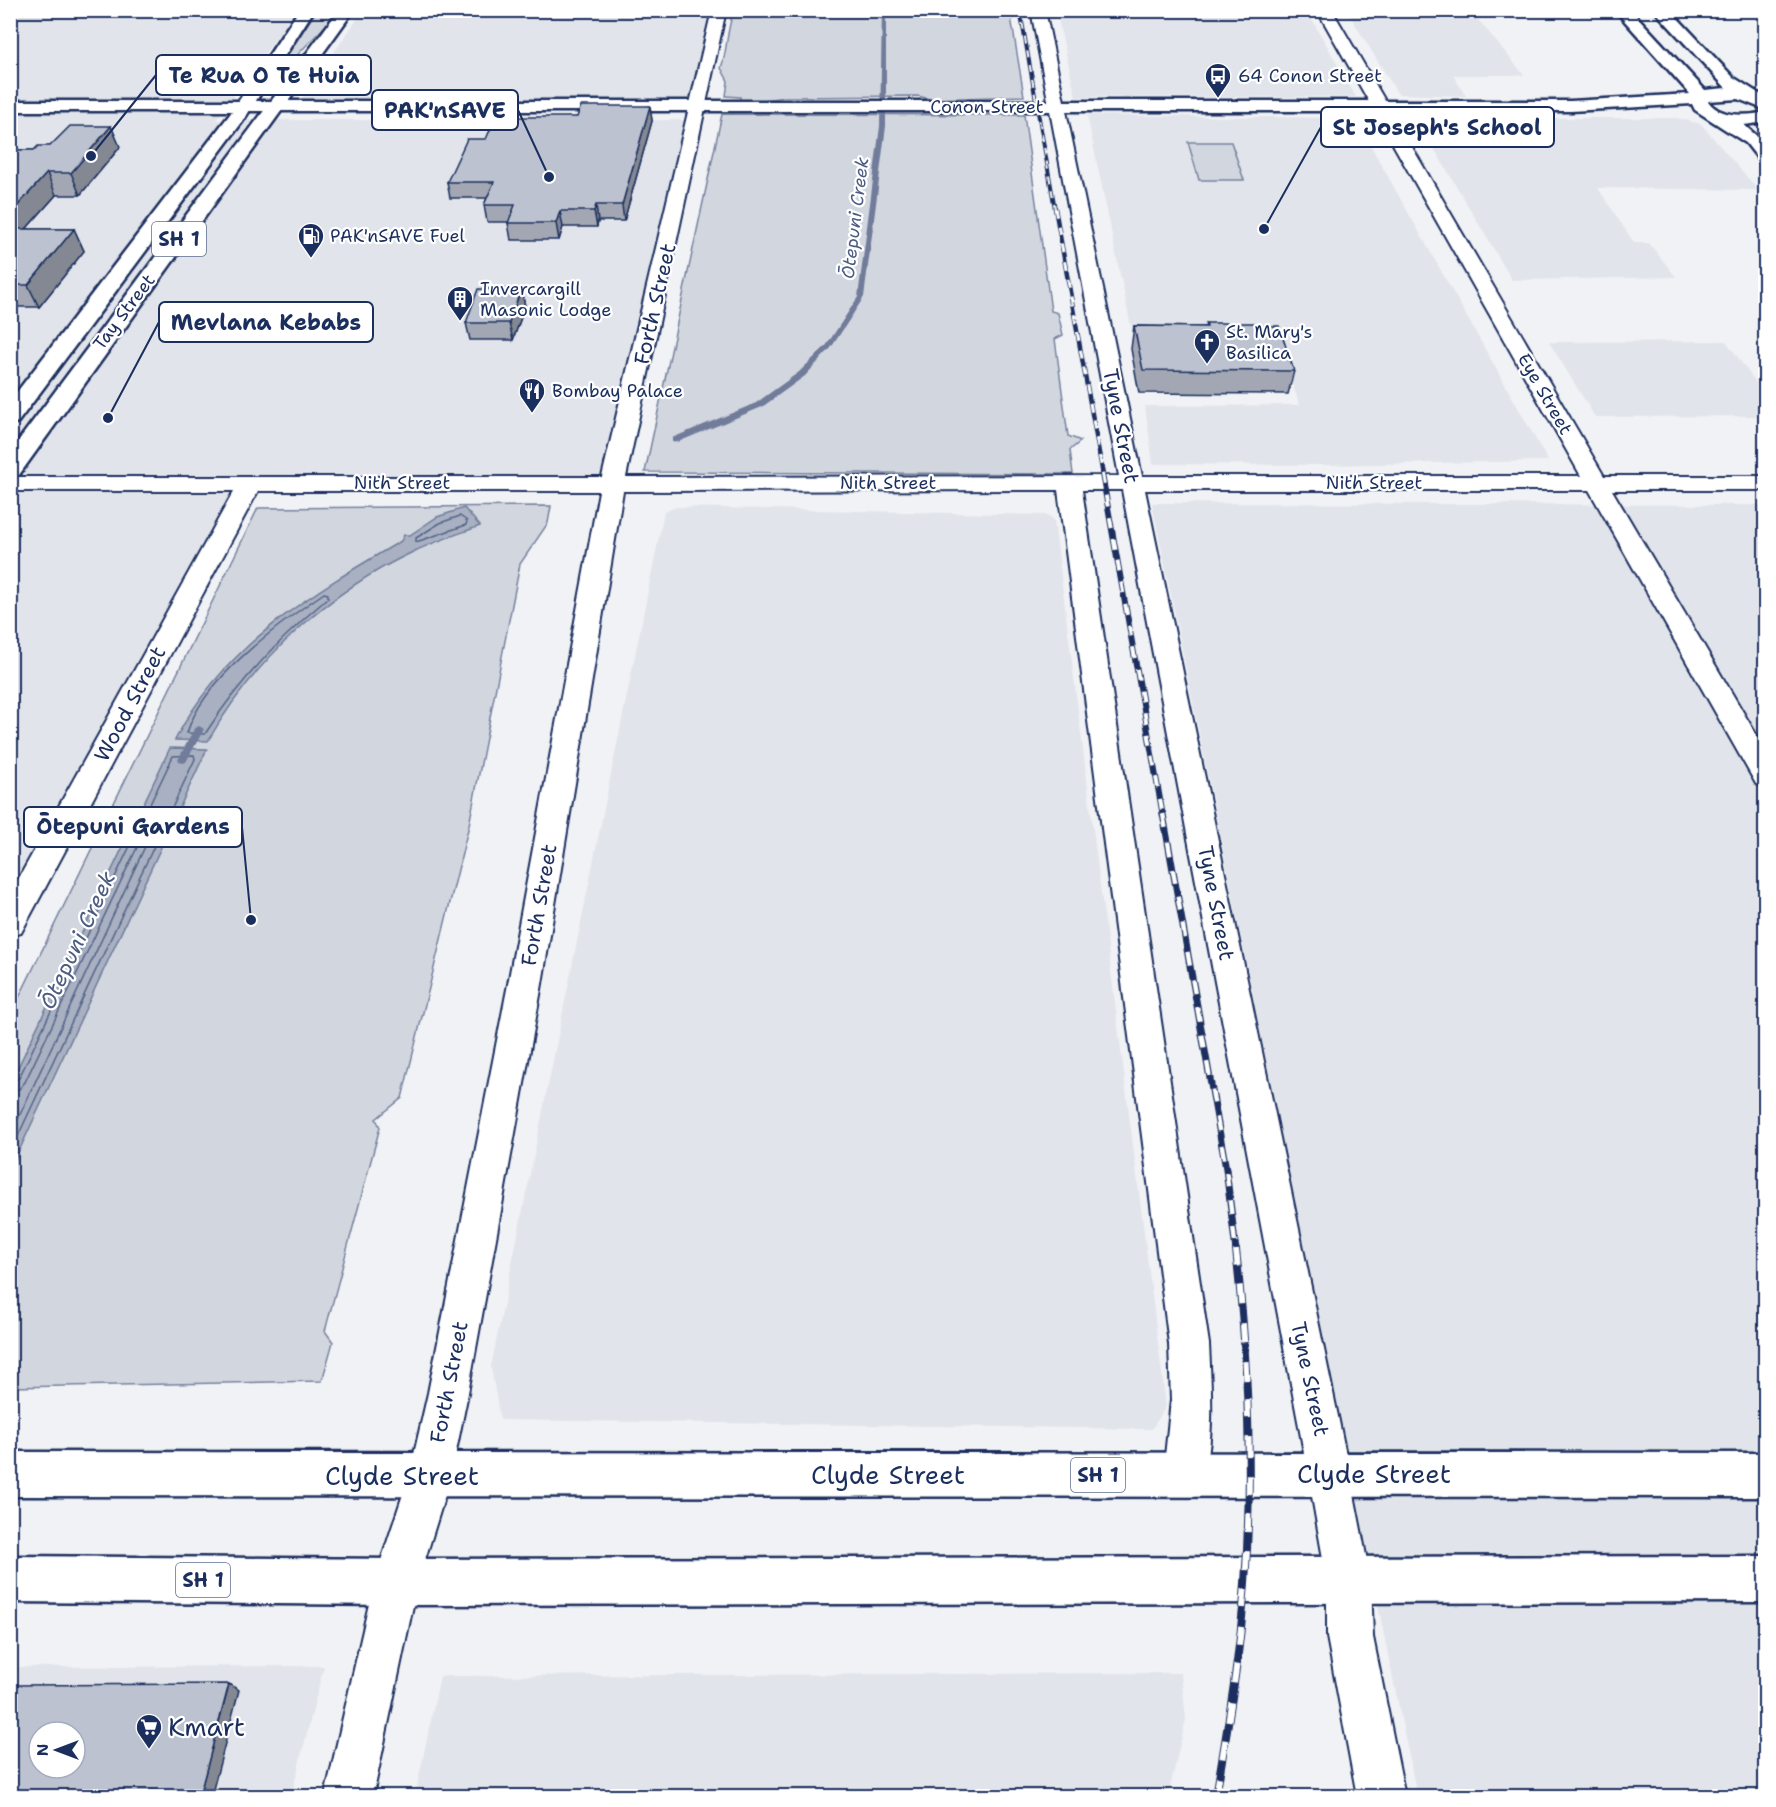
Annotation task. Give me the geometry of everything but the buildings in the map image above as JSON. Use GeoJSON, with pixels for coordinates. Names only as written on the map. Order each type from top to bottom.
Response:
{"type":"FeatureCollection","features":[{"type":"Feature","properties":{"kind":"main road","name":"Tay Street"},"geometry":{"type":"LineString","coordinates":[[10,417],[243,107],[307,10]]}},
{"type":"Feature","properties":{"kind":"main road","name":"Tay Street"},"geometry":{"type":"LineString","coordinates":[[10,470],[81,370],[347,10]]}},
{"type":"Feature","properties":{"kind":"main road"},"geometry":{"type":"LineString","coordinates":[[1622,10],[1700,98],[1701,106],[1752,138],[1766,157]]}},
{"type":"Feature","properties":{"kind":"main road"},"geometry":{"type":"LineString","coordinates":[[1661,10],[1727,81],[1760,101]]}},
{"type":"Feature","properties":{"kind":"main road","name":"Conon Street"},"geometry":{"type":"LineString","coordinates":[[10,106],[1571,106],[1700,98],[1722,93],[1760,101]]}},
{"type":"Feature","properties":{"kind":"main road"},"geometry":{"type":"LineString","coordinates":[[1571,106],[1715,114],[1741,120],[1766,117]]}},
{"type":"Feature","properties":{"kind":"main road","name":"Clyde Street"},"geometry":{"type":"LineString","coordinates":[[10,1473],[430,1476],[1766,1475]]}},
{"type":"Feature","properties":{"kind":"main road","name":"SH 1"},"geometry":{"type":"LineString","coordinates":[[10,1579],[396,1582],[1766,1579]]}},
{"type":"Feature","properties":{"kind":"street","name":"Forth Street"},"geometry":{"type":"LineString","coordinates":[[349,1797],[396,1582],[430,1476],[523,995],[612,483],[623,447],[719,10]]}},
{"type":"Feature","properties":{"kind":"street","name":"Tyne Street"},"geometry":{"type":"LineString","coordinates":[[1038,10],[1329,1474],[1349,1581],[1350,1637],[1381,1797]]}},
{"type":"Feature","properties":{"kind":"street","name":"Eye Street"},"geometry":{"type":"LineString","coordinates":[[1324,10],[1766,777]]}},
{"type":"Feature","properties":{"kind":"street","name":"Wood Street"},"geometry":{"type":"LineString","coordinates":[[10,924],[250,483]]}},
{"type":"Feature","properties":{"kind":"street"},"geometry":{"type":"LineString","coordinates":[[1069,483],[1189,1344],[1191,1400],[1184,1475]]}},
{"type":"Feature","properties":{"kind":"street","name":"Nith Street"},"geometry":{"type":"LineString","coordinates":[[10,484],[1766,483]]}},
{"type":"Feature","properties":{"kind":"shaded area"},"geometry":{"type":"Polygon","coordinates":[[[11,11],[296,11],[216,120],[703,120],[625,485],[240,486],[11,896],[11,11]]]}},
{"type":"Feature","properties":{"kind":"shaded area"},"geometry":{"type":"Polygon","coordinates":[[[316,11],[338,11],[291,62],[272,87],[263,93],[316,11]]]}},
{"type":"Feature","properties":{"kind":"shaded area"},"geometry":{"type":"Polygon","coordinates":[[[363,11],[715,11],[694,104],[298,104],[363,11]]]}},
{"type":"Feature","properties":{"kind":"shaded area"},"geometry":{"type":"Polygon","coordinates":[[[734,11],[1010,11],[1024,96],[930,99],[918,96],[785,97],[756,101],[726,96],[728,81],[721,68],[734,11]]]}},
{"type":"Feature","properties":{"kind":"shaded area"},"geometry":{"type":"Polygon","coordinates":[[[1056,11],[1307,11],[1356,97],[1076,97],[1056,11]]]}},
{"type":"Feature","properties":{"kind":"shaded area"},"geometry":{"type":"Polygon","coordinates":[[[1347,11],[1471,11],[1524,75],[1453,75],[1466,96],[1398,94],[1347,11]]]}},
{"type":"Feature","properties":{"kind":"shaded area"},"geometry":{"type":"Polygon","coordinates":[[[722,114],[1024,115],[1051,311],[1058,313],[1063,335],[1055,339],[1068,436],[1081,441],[1070,450],[1073,474],[645,472],[722,114]]]}},
{"type":"Feature","properties":{"kind":"shaded area"},"geometry":{"type":"Polygon","coordinates":[[[1087,115],[1355,118],[1548,461],[1324,465],[1153,464],[1145,406],[1300,405],[1277,344],[1134,341],[1087,115]]]}},
{"type":"Feature","properties":{"kind":"shaded area"},"geometry":{"type":"Polygon","coordinates":[[[1416,118],[1677,118],[1701,124],[1758,190],[1598,188],[1634,243],[1649,243],[1676,277],[1512,280],[1416,118]]]}},
{"type":"Feature","properties":{"kind":"shaded area"},"geometry":{"type":"Polygon","coordinates":[[[1188,142],[1231,142],[1244,180],[1199,180],[1188,142]]]}},
{"type":"Feature","properties":{"kind":"shaded area"},"geometry":{"type":"Polygon","coordinates":[[[1726,341],[1765,395],[1765,416],[1595,417],[1549,342],[1726,341]]]}},
{"type":"Feature","properties":{"kind":"shaded area"},"geometry":{"type":"Polygon","coordinates":[[[1152,503],[1765,505],[1765,1796],[1417,1796],[1152,503]]]}},
{"type":"Feature","properties":{"kind":"shaded area"},"geometry":{"type":"Polygon","coordinates":[[[551,506],[548,523],[520,564],[469,825],[402,1098],[376,1119],[380,1127],[325,1331],[333,1342],[322,1381],[11,1387],[10,1016],[258,508],[551,506]]]}},
{"type":"Feature","properties":{"kind":"shaded area"},"geometry":{"type":"Polygon","coordinates":[[[676,507],[1048,515],[1054,520],[1166,1406],[1152,1429],[500,1420],[491,1367],[664,512],[676,507]]]}},
{"type":"Feature","properties":{"kind":"shaded area"},"geometry":{"type":"Polygon","coordinates":[[[324,1666],[291,1796],[11,1796],[10,1667],[324,1666]]]}},
{"type":"Feature","properties":{"kind":"shaded area"},"geometry":{"type":"Polygon","coordinates":[[[1181,1673],[1186,1719],[1168,1796],[415,1796],[440,1676],[1181,1673]]]}},
{"type":"Feature","properties":{"kind":"water"},"geometry":{"type":"Polygon","coordinates":[[[464,508],[480,526],[415,551],[353,586],[297,630],[271,656],[227,711],[208,741],[175,740],[195,706],[218,676],[273,624],[335,581],[401,541],[404,535],[410,535],[437,517],[464,508]]]}},
{"type":"Feature","properties":{"kind":"water"},"geometry":{"type":"Polygon","coordinates":[[[170,748],[207,749],[11,1168],[11,1082],[170,748]]]}},
{"type":"Feature","properties":{"kind":"waterway","name":"Ōtepuni Creek"},"geometry":{"type":"LineString","coordinates":[[675,440],[759,405],[802,374],[829,347],[861,297],[883,126],[884,10]]}},
{"type":"Feature","properties":{"kind":"waterway","name":"Ōtepuni Creek"},"geometry":{"type":"LineString","coordinates":[[183,760],[199,729]]}},
{"type":"Feature","properties":{"kind":"railway"},"geometry":{"type":"LineString","coordinates":[[1020,10],[1055,209]]}},
{"type":"Feature","properties":{"kind":"railway"},"geometry":{"type":"LineString","coordinates":[[1055,208],[1103,475]]}},
{"type":"Feature","properties":{"kind":"railway"},"geometry":{"type":"LineString","coordinates":[[1102,474],[1163,816]]}},
{"type":"Feature","properties":{"kind":"railway"},"geometry":{"type":"LineString","coordinates":[[1163,814],[1226,1169],[1236,1251]]}},
{"type":"Feature","properties":{"kind":"railway"},"geometry":{"type":"LineString","coordinates":[[1216,1796],[1243,1610],[1249,1500],[1244,1333],[1236,1250]]}},
{"type":"Feature","properties":{"kind":"place","name":"64 Conon Street"},"geometry":{"type":"Point","coordinates":[1218,99]}},
{"type":"Feature","properties":{"kind":"place","name":"Te Rua O Te Huia"},"geometry":{"type":"Point","coordinates":[91,156]}},
{"type":"Feature","properties":{"kind":"place","name":"PAK'nSAVE"},"geometry":{"type":"Point","coordinates":[549,177]}},
{"type":"Feature","properties":{"kind":"place","name":"St Joseph's School"},"geometry":{"type":"Point","coordinates":[1264,229]}},
{"type":"Feature","properties":{"kind":"place","name":"PAK'nSAVE Fuel"},"geometry":{"type":"Point","coordinates":[311,259]}},
{"type":"Feature","properties":{"kind":"place","name":"Invercargill Masonic Lodge"},"geometry":{"type":"Point","coordinates":[460,322]}},
{"type":"Feature","properties":{"kind":"place","name":"St. Mary's Basilica"},"geometry":{"type":"Point","coordinates":[1207,365]}},
{"type":"Feature","properties":{"kind":"place","name":"Bombay Palace"},"geometry":{"type":"Point","coordinates":[532,414]}},
{"type":"Feature","properties":{"kind":"place","name":"Mevlana Kebabs"},"geometry":{"type":"Point","coordinates":[108,418]}},
{"type":"Feature","properties":{"kind":"place","name":"Ōtepuni Gardens"},"geometry":{"type":"Point","coordinates":[251,920]}},
{"type":"Feature","properties":{"kind":"place","name":"Kmart"},"geometry":{"type":"Point","coordinates":[149,1750]}}]}
